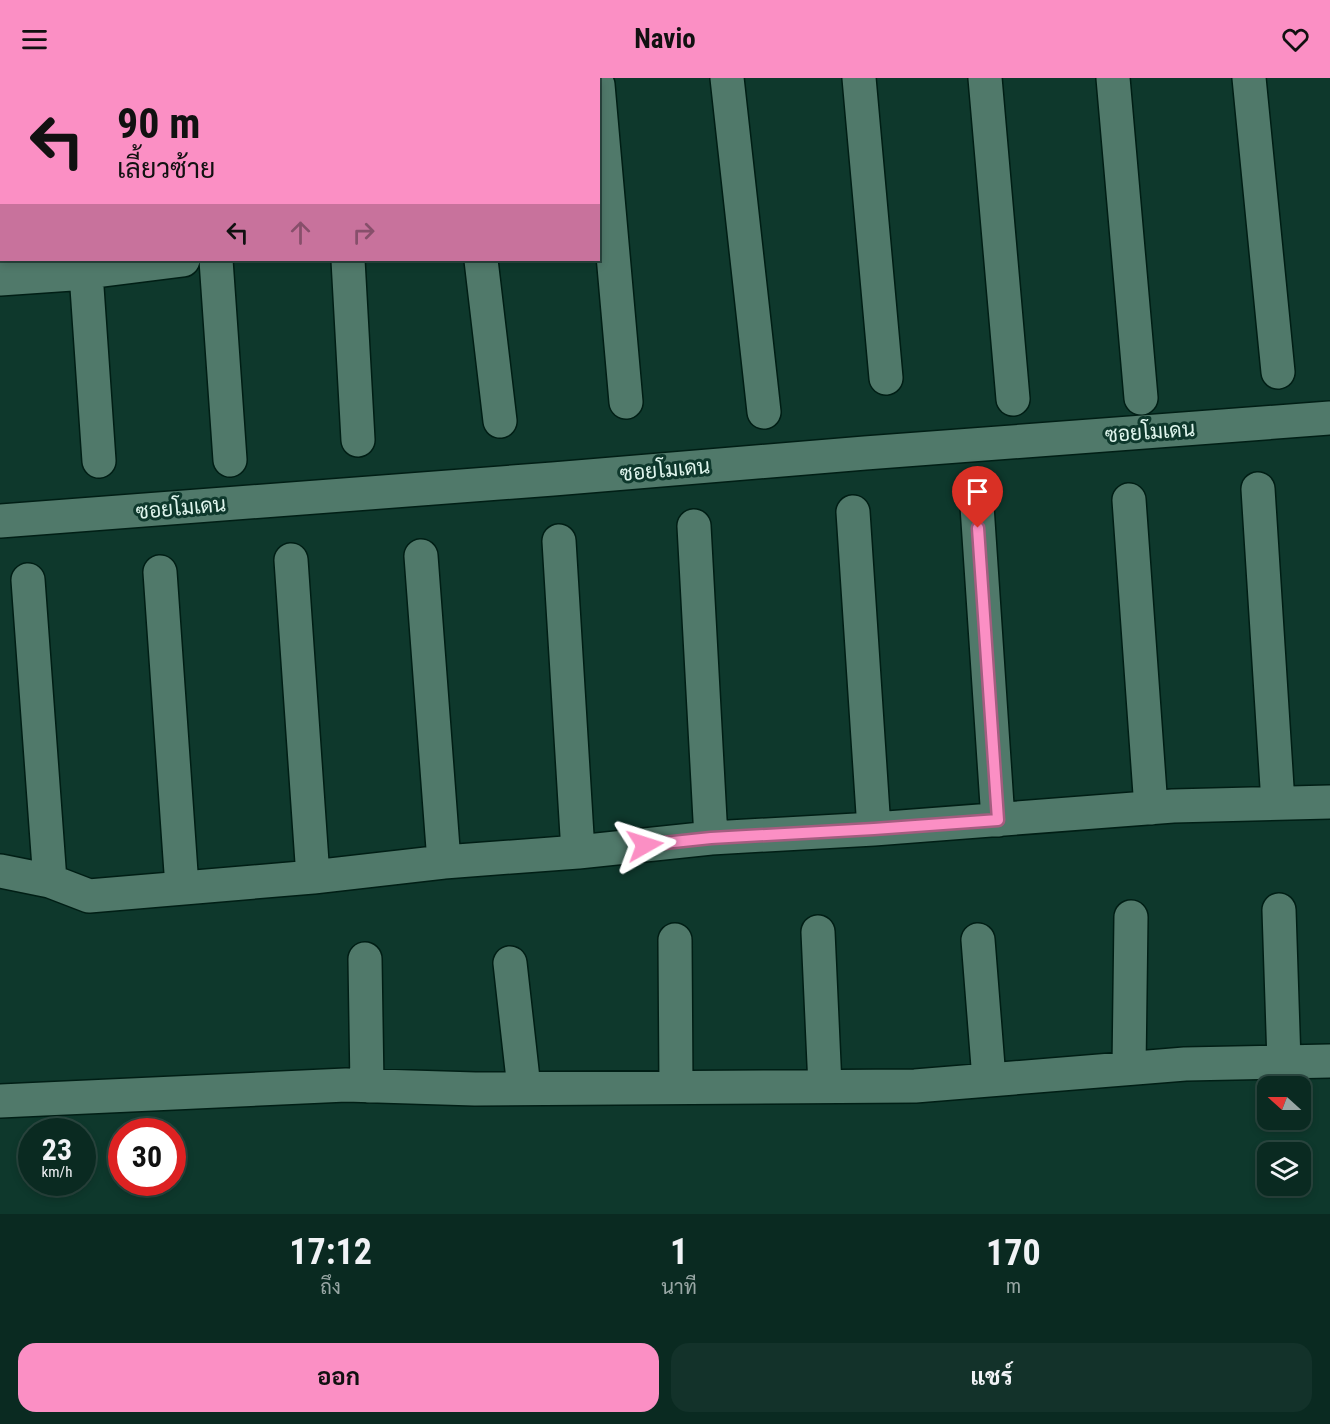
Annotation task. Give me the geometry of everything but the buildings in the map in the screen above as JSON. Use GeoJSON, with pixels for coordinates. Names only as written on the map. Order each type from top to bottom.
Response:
{"type":"FeatureCollection","features":[{"type":"Feature","properties":{"kind":"street"},"geometry":{"type":"LineString","coordinates":[[727,78],[764,412]]}},
{"type":"Feature","properties":{"kind":"street"},"geometry":{"type":"LineString","coordinates":[[859,78],[886,378]]}},
{"type":"Feature","properties":{"kind":"street"},"geometry":{"type":"LineString","coordinates":[[985,78],[1013,399]]}},
{"type":"Feature","properties":{"kind":"street"},"geometry":{"type":"LineString","coordinates":[[1113,78],[1141,398]]}},
{"type":"Feature","properties":{"kind":"street"},"geometry":{"type":"LineString","coordinates":[[1249,78],[1278,372]]}},
{"type":"Feature","properties":{"kind":"street"},"geometry":{"type":"LineString","coordinates":[[600,109],[626,402]]}},
{"type":"Feature","properties":{"kind":"street"},"geometry":{"type":"LineString","coordinates":[[0,279],[44,268],[86,273],[171,261]]}},
{"type":"Feature","properties":{"kind":"street"},"geometry":{"type":"LineString","coordinates":[[216,261],[230,460]]}},
{"type":"Feature","properties":{"kind":"street"},"geometry":{"type":"LineString","coordinates":[[348,261],[358,440]]}},
{"type":"Feature","properties":{"kind":"street"},"geometry":{"type":"LineString","coordinates":[[481,261],[500,422]]}},
{"type":"Feature","properties":{"kind":"street"},"geometry":{"type":"LineString","coordinates":[[86,273],[99,461]]}},
{"type":"Feature","properties":{"kind":"street","name":"ซอยโมเดน"},"geometry":{"type":"LineString","coordinates":[[0,521],[1330,418]]}},
{"type":"Feature","properties":{"kind":"street"},"geometry":{"type":"LineString","coordinates":[[1258,489],[1278,803]]}},
{"type":"Feature","properties":{"kind":"street"},"geometry":{"type":"LineString","coordinates":[[1129,500],[1151,808]]}},
{"type":"Feature","properties":{"kind":"street"},"geometry":{"type":"LineString","coordinates":[[977,506],[998,820]]}},
{"type":"Feature","properties":{"kind":"street"},"geometry":{"type":"LineString","coordinates":[[853,512],[874,829]]}},
{"type":"Feature","properties":{"kind":"street"},"geometry":{"type":"LineString","coordinates":[[694,526],[711,838]]}},
{"type":"Feature","properties":{"kind":"street"},"geometry":{"type":"LineString","coordinates":[[559,541],[578,852]]}},
{"type":"Feature","properties":{"kind":"street"},"geometry":{"type":"LineString","coordinates":[[421,556],[444,862]]}},
{"type":"Feature","properties":{"kind":"street"},"geometry":{"type":"LineString","coordinates":[[291,560],[313,877]]}},
{"type":"Feature","properties":{"kind":"street"},"geometry":{"type":"LineString","coordinates":[[160,572],[182,887]]}},
{"type":"Feature","properties":{"kind":"street"},"geometry":{"type":"LineString","coordinates":[[28,580],[50,881]]}},
{"type":"Feature","properties":{"kind":"street"},"geometry":{"type":"LineString","coordinates":[[0,871],[50,881],[89,896],[313,877],[444,862],[578,852],[711,838],[874,829],[1151,808],[1330,802]]}},
{"type":"Feature","properties":{"kind":"street"},"geometry":{"type":"LineString","coordinates":[[1279,910],[1284,1062]]}},
{"type":"Feature","properties":{"kind":"street"},"geometry":{"type":"LineString","coordinates":[[1129,1068],[1131,917]]}},
{"type":"Feature","properties":{"kind":"street"},"geometry":{"type":"LineString","coordinates":[[818,932],[825,1086]]}},
{"type":"Feature","properties":{"kind":"street"},"geometry":{"type":"LineString","coordinates":[[675,940],[676,1087]]}},
{"type":"Feature","properties":{"kind":"street"},"geometry":{"type":"LineString","coordinates":[[978,940],[989,1079]]}},
{"type":"Feature","properties":{"kind":"street"},"geometry":{"type":"LineString","coordinates":[[365,959],[367,1086]]}},
{"type":"Feature","properties":{"kind":"street"},"geometry":{"type":"LineString","coordinates":[[510,963],[524,1088]]}},
{"type":"Feature","properties":{"kind":"street"},"geometry":{"type":"LineString","coordinates":[[0,1101],[346,1085],[524,1088],[915,1086],[1185,1064],[1330,1061]]}},
{"type":"Feature","properties":{"kind":"route"},"geometry":{"type":"LineString","coordinates":[[645,845],[711,838],[998,820],[978,528]]}}]}
